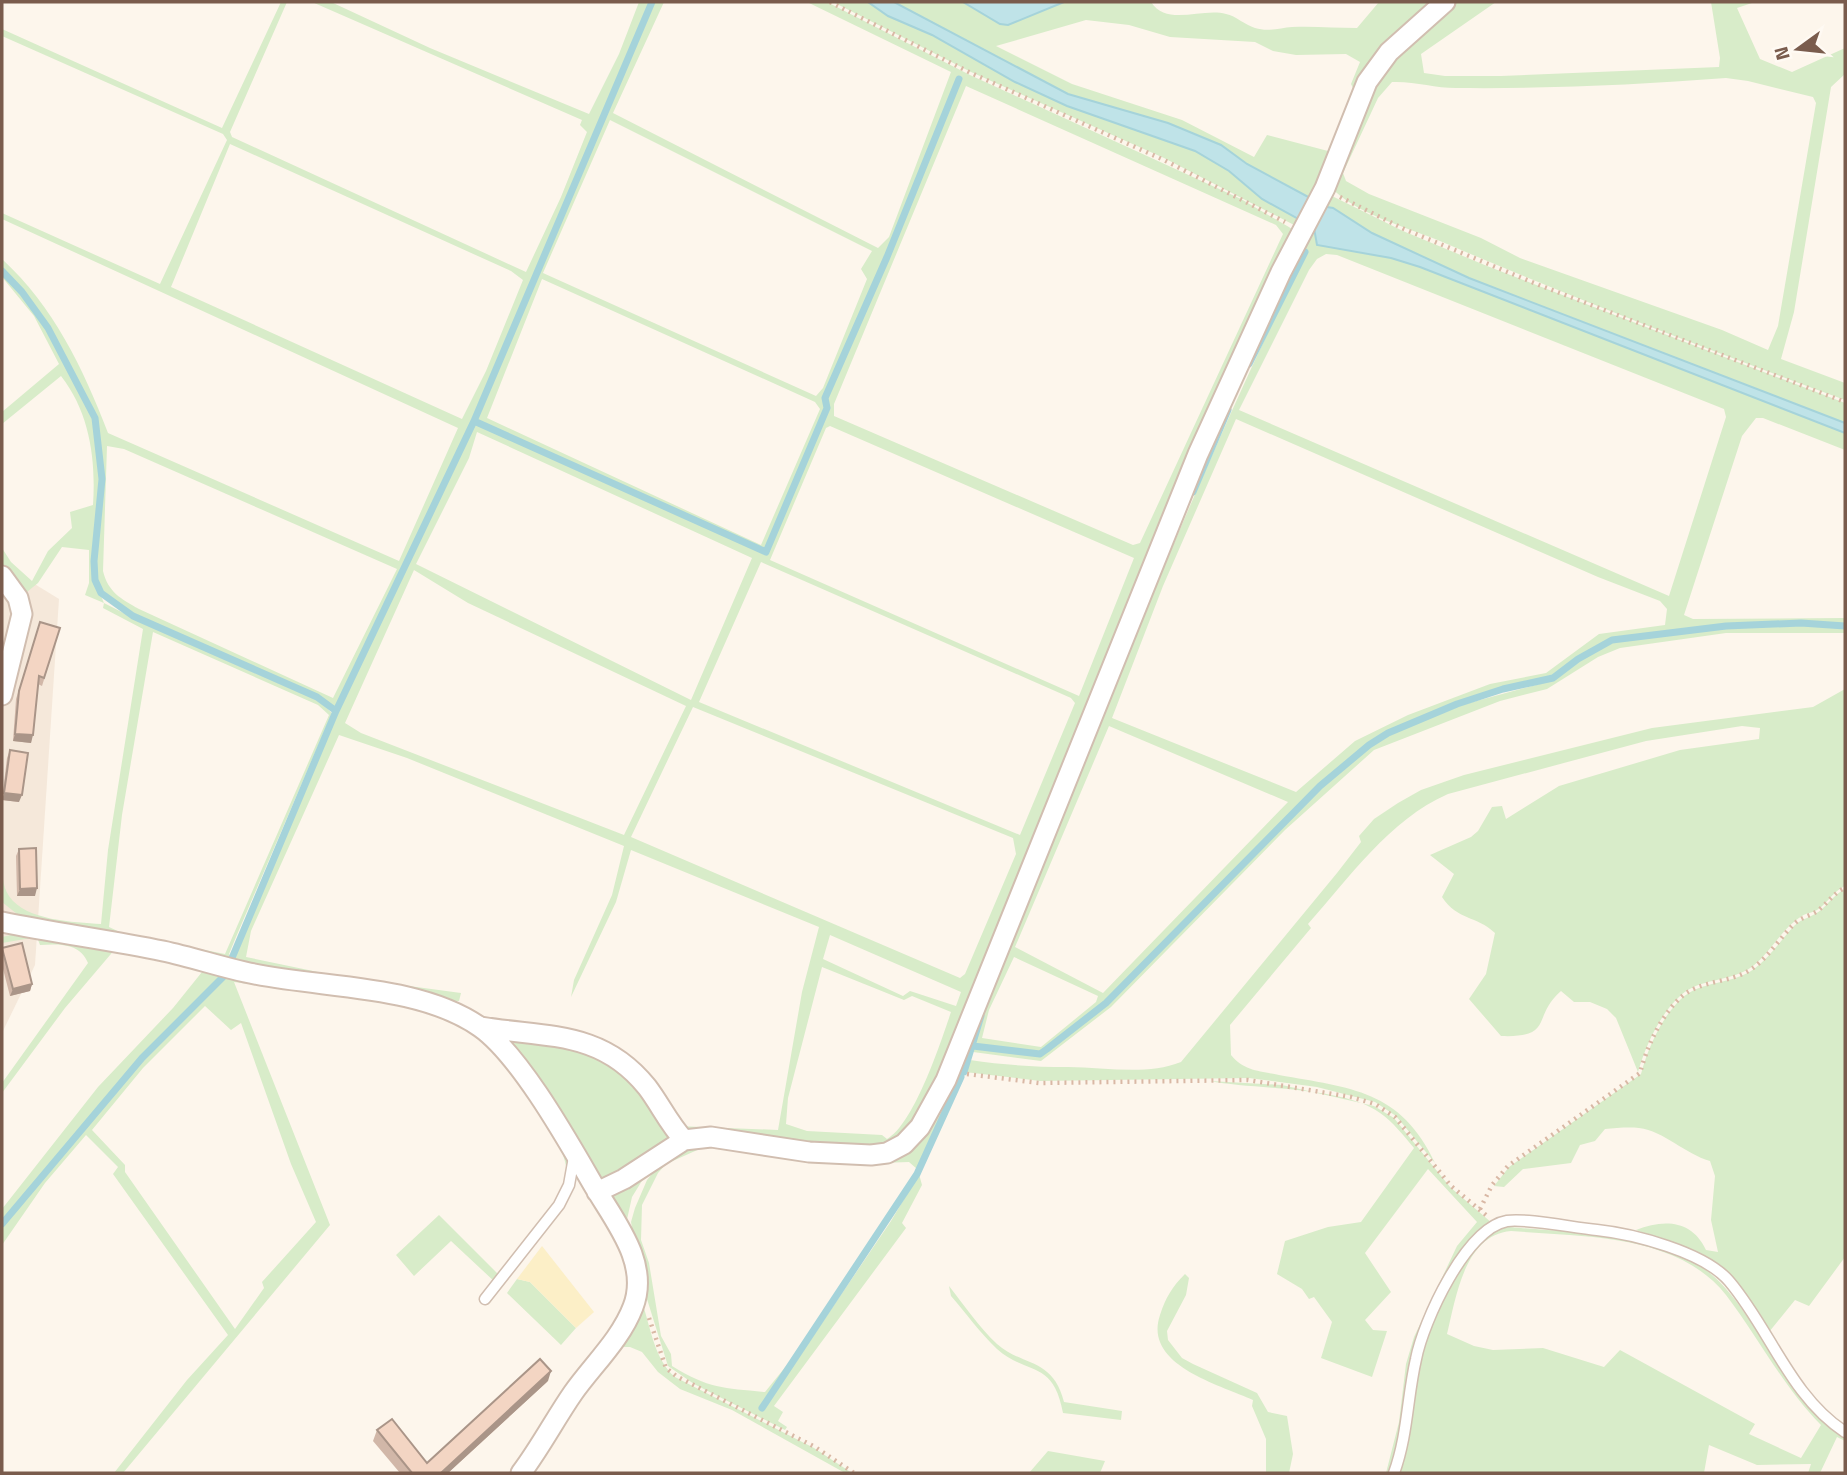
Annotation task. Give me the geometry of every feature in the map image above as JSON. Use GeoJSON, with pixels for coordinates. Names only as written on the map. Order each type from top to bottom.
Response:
{"type":"FeatureCollection","features":[{"type":"Feature","properties":{"kind":"street"},"geometry":{"type":"LineString","coordinates":[[597,1192],[624,1179],[684,1140],[711,1137],[810,1152],[871,1155],[887,1153],[904,1144],[920,1127],[949,1071],[1198,454],[1301,229],[1321,192],[1367,82],[1389,52],[1445,2]]}},
{"type":"Feature","properties":{"kind":"street"},"geometry":{"type":"LineString","coordinates":[[2,576],[18,598],[22,614],[2,695]]}},
{"type":"Feature","properties":{"kind":"street"},"geometry":{"type":"LineString","coordinates":[[2,922],[162,951],[245,972],[439,1005],[480,1027],[510,1057],[575,1153],[636,1262],[639,1281],[634,1306],[521,1473]]}},
{"type":"Feature","properties":{"kind":"street"},"geometry":{"type":"LineString","coordinates":[[480,1027],[558,1035],[586,1042],[612,1054],[648,1089],[670,1125],[684,1140]]}},
{"type":"Feature","properties":{"kind":"lane"},"geometry":{"type":"LineString","coordinates":[[485,1299],[559,1205],[569,1185],[575,1153]]}},
{"type":"Feature","properties":{"kind":"lane"},"geometry":{"type":"LineString","coordinates":[[1394,1473],[1405,1440],[1416,1358],[1426,1327],[1445,1286],[1472,1243],[1506,1221],[1602,1230],[1650,1239],[1696,1259],[1728,1279],[1786,1368],[1813,1403],[1845,1432]]}},
{"type":"Feature","properties":{"kind":"path"},"geometry":{"type":"LineString","coordinates":[[830,2],[971,73],[1230,192],[1301,229]]}},
{"type":"Feature","properties":{"kind":"path"},"geometry":{"type":"LineString","coordinates":[[1321,192],[1488,264],[1845,401]]}},
{"type":"Feature","properties":{"kind":"path"},"geometry":{"type":"LineString","coordinates":[[1479,1209],[1492,1185],[1508,1166],[1640,1073],[1664,1018],[1679,998],[1693,988],[1737,978],[1754,967],[1803,916],[1818,912],[1845,888]]}},
{"type":"Feature","properties":{"kind":"path"},"geometry":{"type":"LineString","coordinates":[[949,1071],[1039,1083],[1248,1080],[1351,1097],[1375,1104],[1395,1117],[1451,1186],[1498,1226]]}},
{"type":"Feature","properties":{"kind":"path"},"geometry":{"type":"LineString","coordinates":[[648,1316],[666,1368],[676,1376],[815,1447],[854,1473]]}},
{"type":"Feature","properties":{"kind":"shaded area"},"geometry":{"type":"Polygon","coordinates":[[[2,564],[59,599],[35,965],[2,1033],[2,564]]]}},
{"type":"Feature","properties":{"kind":"green space"},"geometry":{"type":"Polygon","coordinates":[[[281,2],[287,2],[230,132],[232,137],[526,272],[561,197],[587,132],[580,125],[582,120],[312,2],[331,2],[430,48],[589,114],[619,54],[639,2],[649,2],[473,420],[336,709],[318,696],[134,615],[103,592],[97,580],[96,560],[103,479],[96,417],[49,327],[24,291],[2,269],[2,259],[37,297],[52,318],[77,362],[108,433],[399,561],[458,428],[2,219],[2,213],[160,284],[227,140],[223,134],[2,36],[2,29],[222,128],[281,2]],[[230,144],[171,287],[462,419],[486,371],[523,280],[511,271],[230,144]],[[107,446],[103,571],[112,590],[139,609],[333,698],[397,569],[124,449],[107,446]]]}},
{"type":"Feature","properties":{"kind":"green space"},"geometry":{"type":"Polygon","coordinates":[[[655,2],[664,2],[613,113],[878,248],[889,237],[951,72],[807,2],[827,2],[970,75],[1241,199],[1294,230],[957,1038],[914,1130],[874,1149],[688,1133],[677,1126],[778,1130],[802,992],[819,927],[631,850],[616,902],[571,997],[574,980],[612,895],[624,846],[407,758],[339,735],[251,931],[246,957],[342,977],[461,993],[459,1001],[446,1002],[22,918],[2,902],[2,873],[9,896],[27,911],[51,919],[101,924],[108,850],[143,629],[103,608],[104,603],[149,626],[319,701],[332,713],[229,954],[232,959],[338,712],[475,423],[767,553],[828,408],[827,398],[962,79],[957,77],[887,256],[824,398],[825,407],[766,551],[476,420],[655,2]],[[966,86],[834,404],[834,416],[1133,545],[1140,543],[1283,234],[1276,225],[966,86]],[[610,120],[543,273],[816,396],[823,388],[867,279],[861,269],[872,251],[610,120]],[[542,279],[487,418],[761,545],[820,409],[815,402],[542,279]],[[830,426],[826,428],[770,560],[1079,696],[1134,558],[830,426]],[[477,432],[469,458],[416,564],[691,700],[752,558],[477,432]],[[761,562],[699,702],[1020,835],[1075,703],[1071,698],[761,562]],[[414,570],[345,723],[361,733],[624,835],[686,706],[468,603],[414,570]],[[153,632],[122,815],[109,927],[124,934],[225,954],[329,715],[318,705],[153,632]],[[693,707],[631,837],[960,978],[965,974],[1016,854],[1013,838],[693,707]],[[830,935],[823,959],[903,996],[910,991],[956,1006],[961,992],[830,935]],[[822,967],[788,1098],[786,1124],[807,1131],[882,1135],[887,1139],[907,1117],[916,1100],[951,1012],[912,996],[904,1000],[822,967]]]}},
{"type":"Feature","properties":{"kind":"green space"},"geometry":{"type":"Polygon","coordinates":[[[833,2],[868,2],[888,16],[932,35],[1015,82],[1067,106],[1195,151],[1229,171],[1262,199],[1300,220],[1296,226],[1164,158],[971,72],[833,2]]]}},
{"type":"Feature","properties":{"kind":"green space"},"geometry":{"type":"Polygon","coordinates":[[[894,2],[1151,2],[1166,13],[1186,15],[1217,12],[1230,15],[1255,28],[1269,30],[1292,27],[1357,28],[1379,2],[1428,2],[1380,51],[1355,92],[1351,84],[1360,62],[1346,54],[1296,55],[1273,51],[1255,42],[1170,37],[1129,25],[1086,20],[996,46],[1072,84],[1182,120],[1254,157],[1267,135],[1328,151],[1312,199],[1180,128],[1068,94],[894,2]]]}},
{"type":"Feature","properties":{"kind":"green space"},"geometry":{"type":"Polygon","coordinates":[[[1455,2],[1496,2],[1421,54],[1424,73],[1445,76],[1501,76],[1719,67],[1711,2],[1755,2],[1737,8],[1760,59],[1792,72],[1845,48],[1845,74],[1831,87],[1794,312],[1781,359],[1845,383],[1845,400],[1540,283],[1353,205],[1331,187],[1380,75],[1455,2]],[[1726,78],[1591,86],[1490,88],[1448,88],[1392,82],[1378,98],[1343,173],[1346,181],[1369,194],[1481,238],[1520,258],[1722,330],[1768,350],[1778,326],[1816,103],[1813,97],[1726,78]]]}},
{"type":"Feature","properties":{"kind":"green space"},"geometry":{"type":"Polygon","coordinates":[[[1330,195],[1403,231],[1487,266],[1845,403],[1845,423],[1469,278],[1372,233],[1333,208],[1321,206],[1330,195]]]}},
{"type":"Feature","properties":{"kind":"green space"},"geometry":{"type":"Polygon","coordinates":[[[1308,226],[1317,234],[1317,245],[1391,258],[1420,267],[1845,433],[1845,450],[1763,418],[1756,418],[1742,436],[1684,615],[1693,619],[1845,618],[1845,624],[1726,624],[1612,639],[1577,657],[1552,677],[1457,703],[1387,732],[1319,785],[1105,1002],[1047,1048],[1039,1052],[975,1045],[984,1011],[1138,629],[1219,440],[1306,253],[1303,252],[1175,533],[981,1010],[962,1071],[956,1071],[1084,740],[1253,343],[1308,226]],[[1326,254],[1317,259],[1239,410],[1669,596],[1726,417],[1724,409],[1337,255],[1326,254]],[[1236,419],[1163,586],[1112,718],[1296,792],[1355,741],[1408,715],[1490,684],[1546,673],[1599,634],[1665,625],[1667,609],[1660,601],[1598,577],[1236,419]],[[1109,726],[1015,947],[1103,993],[1288,802],[1109,726]],[[1014,957],[989,1010],[982,1038],[1041,1047],[1096,1002],[1098,996],[1014,957]]]}},
{"type":"Feature","properties":{"kind":"green space"},"geometry":{"type":"Polygon","coordinates":[[[2,273],[21,293],[46,329],[93,418],[100,479],[94,580],[104,603],[85,595],[89,583],[89,550],[62,547],[38,583],[22,596],[2,570],[2,548],[11,562],[32,581],[48,551],[72,528],[70,512],[93,505],[94,488],[92,454],[85,421],[71,390],[61,376],[2,424],[2,412],[59,364],[34,316],[2,277],[2,273]]]}},
{"type":"Feature","properties":{"kind":"green space"},"geometry":{"type":"Polygon","coordinates":[[[1726,627],[1845,627],[1845,633],[1726,633],[1620,648],[1598,657],[1547,689],[1500,701],[1374,750],[1285,830],[1111,1007],[1041,1061],[973,1052],[974,1048],[1040,1056],[1048,1050],[1107,1004],[1321,787],[1369,747],[1388,735],[1458,706],[1554,680],[1579,660],[1613,642],[1726,627]]]}},
{"type":"Feature","properties":{"kind":"green space"},"geometry":{"type":"Polygon","coordinates":[[[1845,689],[1845,886],[1817,910],[1795,921],[1753,966],[1735,975],[1696,986],[1679,997],[1654,1032],[1638,1072],[1616,1018],[1607,1009],[1590,1002],[1574,1002],[1561,991],[1552,1000],[1536,1029],[1518,1036],[1501,1036],[1469,999],[1486,974],[1495,933],[1448,905],[1442,897],[1454,874],[1430,855],[1471,837],[1478,831],[1492,807],[1502,806],[1506,819],[1559,786],[1680,750],[1759,739],[1760,728],[1742,726],[1646,741],[1448,794],[1407,819],[1355,869],[1308,924],[1311,928],[1230,1025],[1231,1055],[1253,1070],[1329,1084],[1371,1096],[1406,1120],[1435,1163],[1396,1116],[1375,1102],[1317,1087],[1249,1078],[1040,1081],[965,1072],[970,1060],[1125,1070],[1154,1069],[1181,1062],[1337,873],[1361,842],[1359,836],[1374,819],[1421,790],[1464,775],[1652,728],[1813,707],[1845,689]]]}},
{"type":"Feature","properties":{"kind":"green space"},"geometry":{"type":"Polygon","coordinates":[[[1845,889],[1845,1257],[1809,1306],[1795,1300],[1769,1332],[1694,1252],[1636,1230],[1657,1224],[1676,1225],[1693,1233],[1706,1250],[1718,1252],[1711,1220],[1715,1176],[1710,1161],[1648,1130],[1605,1129],[1595,1141],[1580,1145],[1571,1163],[1523,1169],[1504,1187],[1494,1186],[1509,1167],[1641,1074],[1656,1034],[1681,999],[1707,985],[1736,978],[1754,969],[1794,926],[1818,912],[1845,889]]]}},
{"type":"Feature","properties":{"kind":"green space"},"geometry":{"type":"Polygon","coordinates":[[[20,933],[116,948],[65,1008],[2,1093],[2,1083],[88,963],[74,948],[40,945],[37,937],[2,943],[2,937],[20,933]]]}},
{"type":"Feature","properties":{"kind":"green space"},"geometry":{"type":"Polygon","coordinates":[[[206,967],[258,979],[374,995],[433,1009],[458,1019],[480,1033],[505,1058],[540,1106],[569,1154],[573,1166],[569,1181],[557,1142],[536,1107],[495,1053],[470,1030],[456,1022],[411,1007],[234,982],[330,1225],[123,1473],[114,1473],[187,1380],[228,1335],[113,1174],[118,1167],[86,1135],[45,1183],[2,1245],[2,1227],[143,1059],[225,974],[141,1057],[2,1221],[2,1209],[98,1087],[173,1008],[206,967]],[[205,1006],[143,1068],[92,1130],[125,1165],[125,1172],[235,1329],[264,1288],[262,1282],[316,1222],[291,1164],[241,1023],[231,1030],[205,1006]]]}},
{"type":"Feature","properties":{"kind":"green space"},"geometry":{"type":"Polygon","coordinates":[[[503,1038],[544,1039],[616,1063],[675,1139],[626,1170],[598,1181],[503,1038]]]}},
{"type":"Feature","properties":{"kind":"green space"},"geometry":{"type":"Polygon","coordinates":[[[955,1074],[960,1075],[917,1169],[909,1162],[850,1164],[704,1147],[666,1164],[658,1173],[642,1205],[641,1240],[649,1263],[661,1336],[671,1354],[672,1366],[696,1379],[717,1386],[765,1392],[791,1360],[760,1408],[763,1410],[891,1221],[919,1174],[922,1185],[902,1223],[906,1228],[774,1406],[783,1412],[778,1421],[787,1427],[785,1430],[694,1384],[668,1366],[641,1280],[631,1222],[647,1180],[660,1164],[694,1143],[885,1158],[955,1074]]]}},
{"type":"Feature","properties":{"kind":"green space"},"geometry":{"type":"Polygon","coordinates":[[[1210,1081],[1282,1085],[1314,1092],[1229,1084],[1210,1081]]]}},
{"type":"Feature","properties":{"kind":"green space"},"geometry":{"type":"Polygon","coordinates":[[[1358,1102],[1374,1106],[1394,1118],[1450,1187],[1492,1223],[1469,1242],[1450,1268],[1435,1300],[1412,1373],[1390,1473],[1386,1473],[1399,1422],[1406,1364],[1414,1337],[1457,1246],[1477,1222],[1428,1169],[1365,1253],[1391,1292],[1365,1320],[1373,1330],[1387,1331],[1372,1377],[1321,1358],[1332,1322],[1314,1297],[1309,1299],[1302,1289],[1277,1274],[1285,1241],[1328,1227],[1361,1222],[1414,1148],[1385,1117],[1358,1102]]]}},
{"type":"Feature","properties":{"kind":"green space"},"geometry":{"type":"Polygon","coordinates":[[[648,1171],[632,1197],[626,1224],[607,1192],[648,1171]]]}},
{"type":"Feature","properties":{"kind":"green space"},"geometry":{"type":"Polygon","coordinates":[[[439,1215],[501,1277],[496,1283],[451,1241],[414,1276],[396,1255],[439,1215]]]}},
{"type":"Feature","properties":{"kind":"green space"},"geometry":{"type":"Polygon","coordinates":[[[1509,1227],[1608,1236],[1656,1246],[1700,1266],[1729,1293],[1778,1357],[1845,1435],[1845,1441],[1837,1437],[1820,1473],[1808,1473],[1811,1464],[1757,1465],[1709,1445],[1704,1473],[1397,1473],[1405,1444],[1420,1356],[1432,1321],[1465,1260],[1478,1244],[1493,1233],[1509,1227]],[[1511,1231],[1495,1235],[1482,1244],[1472,1256],[1459,1287],[1447,1334],[1474,1346],[1493,1350],[1543,1348],[1604,1367],[1620,1350],[1755,1424],[1749,1434],[1801,1458],[1821,1425],[1783,1379],[1726,1295],[1706,1275],[1682,1260],[1627,1242],[1511,1231]]]}},
{"type":"Feature","properties":{"kind":"green space"},"geometry":{"type":"Polygon","coordinates":[[[1185,1274],[1189,1278],[1186,1295],[1167,1331],[1168,1340],[1182,1358],[1257,1393],[1268,1412],[1287,1416],[1293,1454],[1289,1473],[1266,1473],[1266,1439],[1252,1406],[1253,1400],[1187,1370],[1173,1360],[1162,1347],[1158,1332],[1160,1315],[1176,1283],[1185,1274]]]}},
{"type":"Feature","properties":{"kind":"green space"},"geometry":{"type":"Polygon","coordinates":[[[517,1279],[530,1282],[576,1328],[561,1345],[507,1293],[517,1279]]]}},
{"type":"Feature","properties":{"kind":"green space"},"geometry":{"type":"Polygon","coordinates":[[[949,1286],[997,1344],[1035,1364],[1052,1377],[1064,1402],[1122,1411],[1121,1420],[1063,1413],[1059,1396],[1046,1376],[997,1349],[951,1296],[949,1286]]]}},
{"type":"Feature","properties":{"kind":"green space"},"geometry":{"type":"Polygon","coordinates":[[[643,1305],[658,1353],[675,1377],[814,1448],[852,1473],[845,1473],[732,1410],[680,1389],[658,1372],[642,1352],[630,1347],[619,1347],[643,1305]]]}},
{"type":"Feature","properties":{"kind":"green space"},"geometry":{"type":"Polygon","coordinates":[[[1048,1451],[1105,1461],[1100,1473],[1029,1473],[1048,1451]]]}},
{"type":"Feature","properties":{"kind":"sand"},"geometry":{"type":"Polygon","coordinates":[[[542,1246],[594,1312],[576,1328],[530,1282],[517,1279],[542,1246]]]}},
{"type":"Feature","properties":{"kind":"water"},"geometry":{"type":"Polygon","coordinates":[[[868,2],[894,2],[1068,94],[1168,123],[1221,145],[1247,164],[1312,199],[1300,220],[1262,199],[1229,171],[1195,151],[1067,106],[1015,82],[932,35],[888,16],[868,2]]]}},
{"type":"Feature","properties":{"kind":"water"},"geometry":{"type":"Polygon","coordinates":[[[963,2],[1064,2],[1008,25],[1000,24],[963,2]]]}},
{"type":"Feature","properties":{"kind":"water"},"geometry":{"type":"Polygon","coordinates":[[[1321,206],[1333,208],[1372,233],[1469,278],[1845,423],[1845,433],[1420,267],[1391,258],[1317,245],[1314,228],[1321,206]]]}},
{"type":"Feature","properties":{"kind":"building"},"geometry":{"type":"Polygon","coordinates":[[[40,622],[60,628],[44,678],[39,676],[33,735],[15,734],[19,691],[40,622]]]}},
{"type":"Feature","properties":{"kind":"building"},"geometry":{"type":"Polygon","coordinates":[[[10,750],[28,753],[22,795],[4,793],[10,750]]]}},
{"type":"Feature","properties":{"kind":"building"},"geometry":{"type":"Polygon","coordinates":[[[36,848],[37,888],[20,889],[19,849],[36,848]]]}},
{"type":"Feature","properties":{"kind":"building"},"geometry":{"type":"Polygon","coordinates":[[[22,943],[32,984],[13,989],[2,948],[22,943]]]}},
{"type":"Feature","properties":{"kind":"building"},"geometry":{"type":"Polygon","coordinates":[[[540,1359],[551,1371],[441,1473],[412,1473],[377,1430],[392,1419],[427,1463],[540,1359]]]}},
{"type":"Feature","properties":{"kind":"waterway"},"geometry":{"type":"LineString","coordinates":[[232,958],[336,711],[474,421],[652,2]]}},
{"type":"Feature","properties":{"kind":"waterway"},"geometry":{"type":"LineString","coordinates":[[474,421],[766,552],[827,408],[825,398],[887,257],[959,79]]}},
{"type":"Feature","properties":{"kind":"waterway"},"geometry":{"type":"LineString","coordinates":[[1249,364],[1305,252]]}},
{"type":"Feature","properties":{"kind":"waterway"},"geometry":{"type":"LineString","coordinates":[[2,271],[22,292],[48,328],[95,418],[102,479],[94,561],[95,580],[101,593],[133,616],[317,697],[336,711]]}},
{"type":"Feature","properties":{"kind":"waterway"},"geometry":{"type":"LineString","coordinates":[[1193,492],[1228,410]]}},
{"type":"Feature","properties":{"kind":"waterway"},"geometry":{"type":"LineString","coordinates":[[973,1046],[1040,1054],[1047,1049],[1106,1003],[1320,786],[1369,745],[1388,733],[1457,704],[1503,689],[1553,678],[1578,659],[1612,640],[1726,626],[1801,623],[1845,626]]}},
{"type":"Feature","properties":{"kind":"waterway"},"geometry":{"type":"LineString","coordinates":[[2,1224],[142,1058],[225,975]]}},
{"type":"Feature","properties":{"kind":"waterway"},"geometry":{"type":"LineString","coordinates":[[964,1072],[981,1016]]}},
{"type":"Feature","properties":{"kind":"waterway"},"geometry":{"type":"LineString","coordinates":[[762,1408],[917,1174],[961,1077]]}}]}
